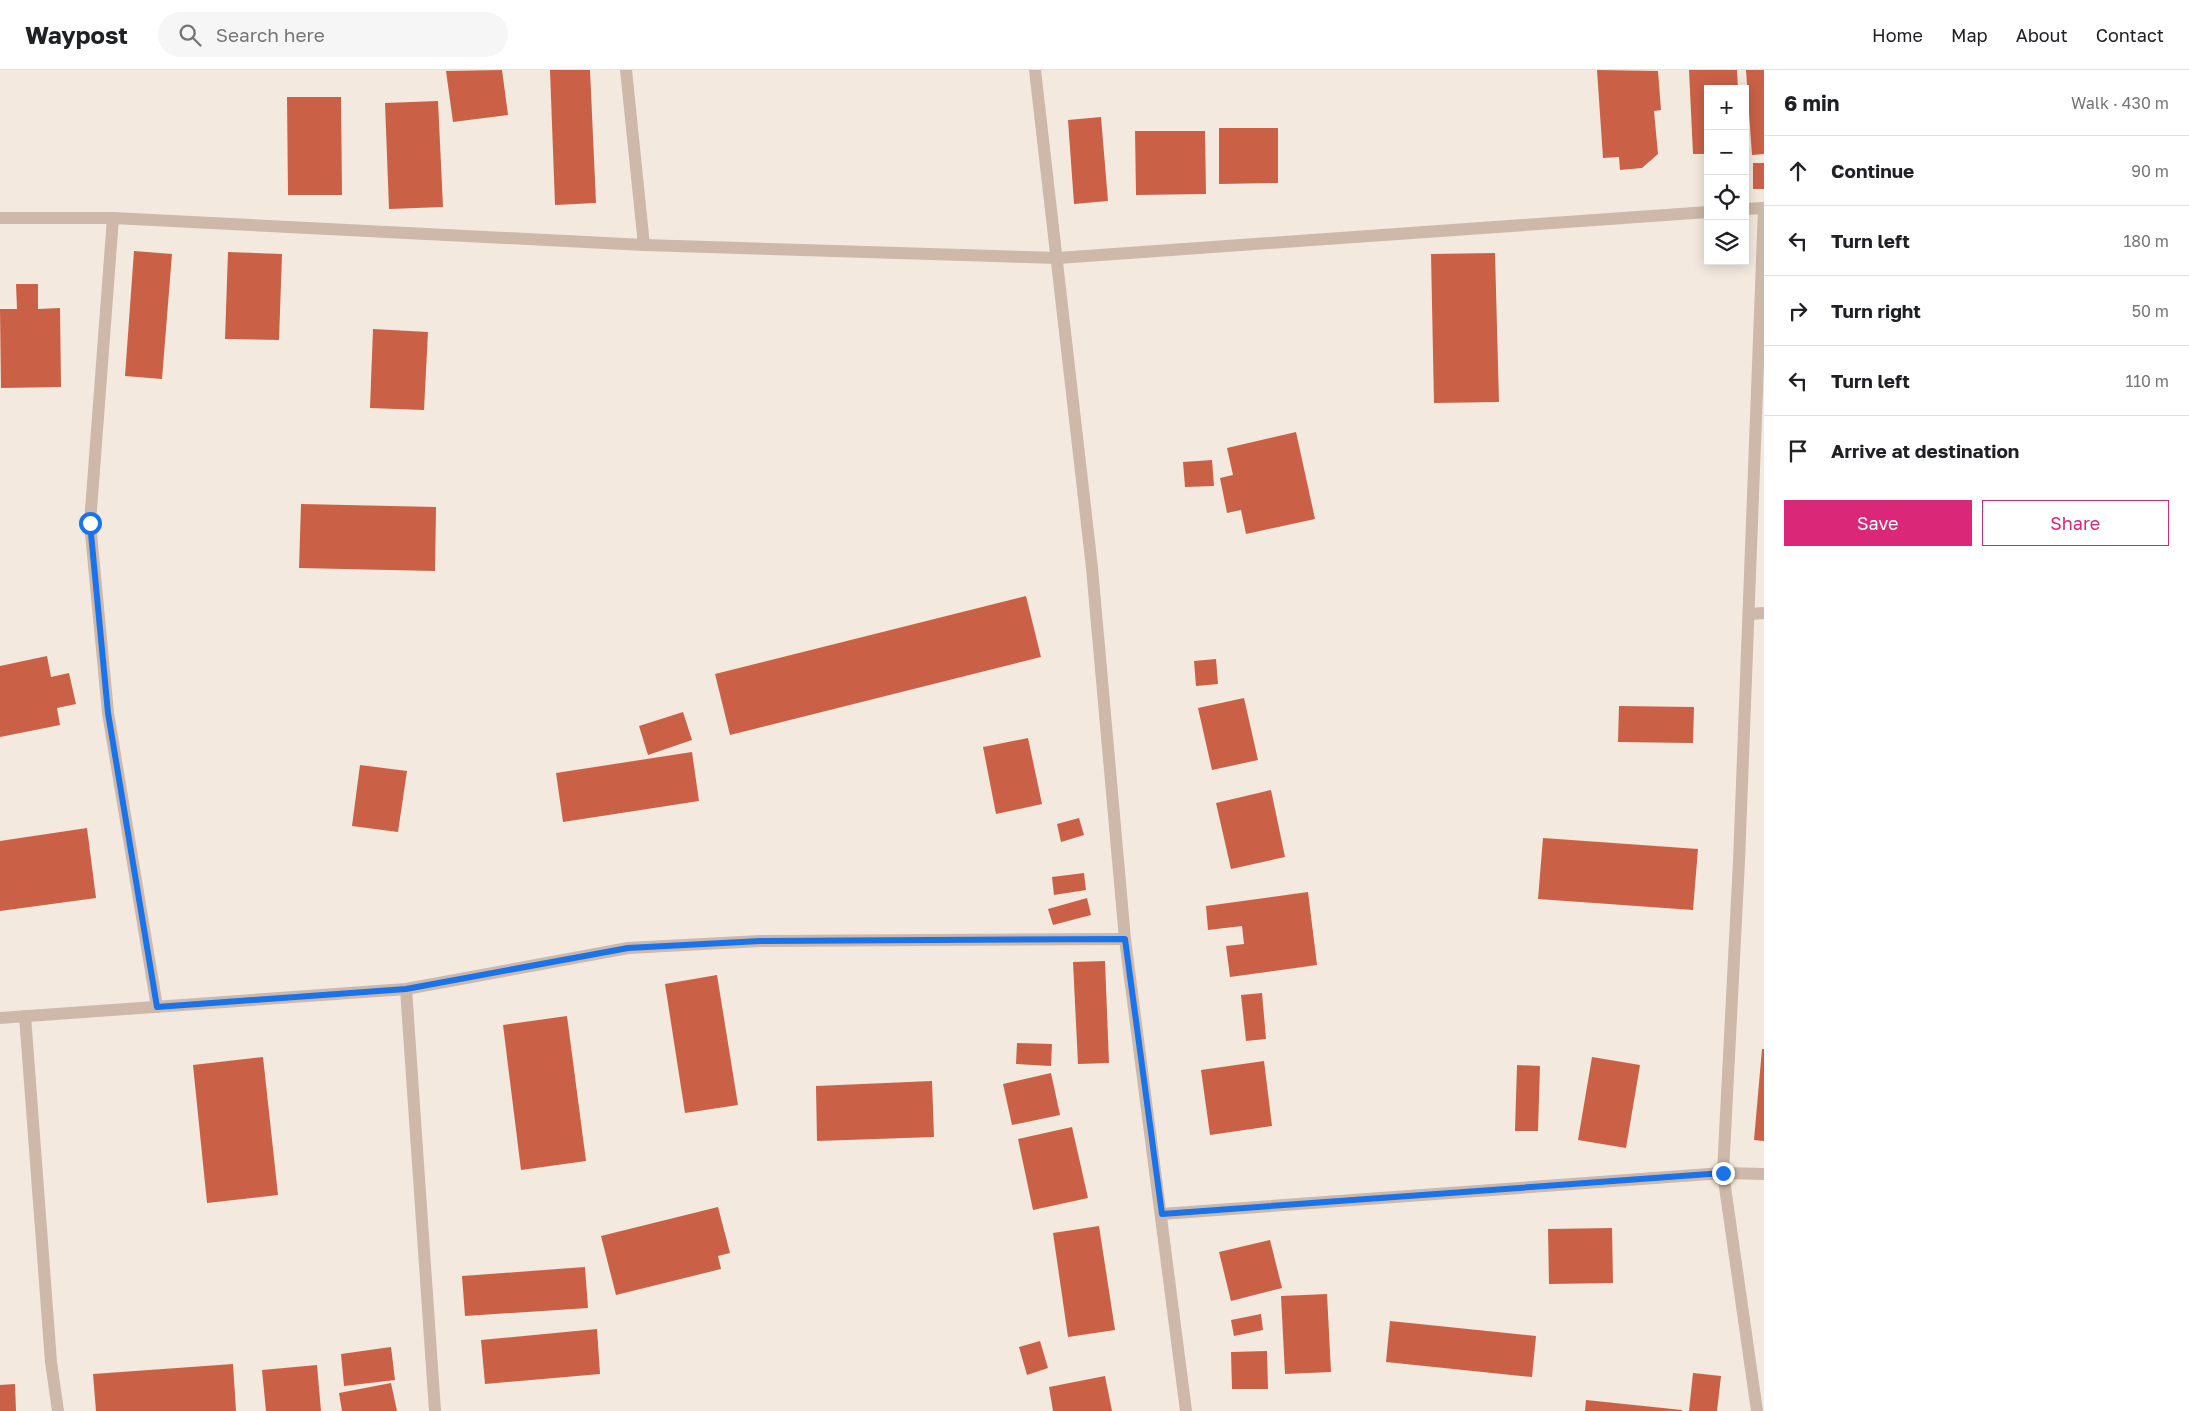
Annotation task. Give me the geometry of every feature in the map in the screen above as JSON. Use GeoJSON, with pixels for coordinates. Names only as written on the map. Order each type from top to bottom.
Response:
{"type":"FeatureCollection","features":[{"type":"Feature","properties":{"kind":"street"},"geometry":{"type":"LineString","coordinates":[[626,70],[644,245]]}},
{"type":"Feature","properties":{"kind":"street"},"geometry":{"type":"LineString","coordinates":[[1036,70],[1092,568],[1125,939],[1186,1411]]}},
{"type":"Feature","properties":{"kind":"street"},"geometry":{"type":"LineString","coordinates":[[1749,209],[1764,208],[1739,861],[1723,1173],[1757,1411]]}},
{"type":"Feature","properties":{"kind":"street"},"geometry":{"type":"LineString","coordinates":[[0,218],[113,218],[644,245],[1058,258],[1704,212]]}},
{"type":"Feature","properties":{"kind":"street"},"geometry":{"type":"LineString","coordinates":[[113,218],[90,523],[108,713],[157,1007]]}},
{"type":"Feature","properties":{"kind":"street"},"geometry":{"type":"LineString","coordinates":[[1749,614],[1764,613]]}},
{"type":"Feature","properties":{"kind":"street"},"geometry":{"type":"LineString","coordinates":[[0,1018],[406,989],[628,948],[760,941],[1125,939]]}},
{"type":"Feature","properties":{"kind":"street"},"geometry":{"type":"LineString","coordinates":[[406,989],[435,1411]]}},
{"type":"Feature","properties":{"kind":"street"},"geometry":{"type":"LineString","coordinates":[[25,1016],[51,1362],[58,1411]]}},
{"type":"Feature","properties":{"kind":"street"},"geometry":{"type":"LineString","coordinates":[[1162,1214],[1723,1173],[1764,1174]]}},
{"type":"Feature","properties":{"kind":"building"},"geometry":{"type":"Polygon","coordinates":[[[502,70],[508,115],[453,122],[446,71],[502,70]]]}},
{"type":"Feature","properties":{"kind":"building"},"geometry":{"type":"Polygon","coordinates":[[[550,70],[590,70],[596,203],[555,205],[550,70]]]}},
{"type":"Feature","properties":{"kind":"building"},"geometry":{"type":"Polygon","coordinates":[[[1597,70],[1658,71],[1661,110],[1654,111],[1658,154],[1642,168],[1620,170],[1619,157],[1603,158],[1597,70]]]}},
{"type":"Feature","properties":{"kind":"building"},"geometry":{"type":"Polygon","coordinates":[[[1689,70],[1737,70],[1738,85],[1704,85],[1704,154],[1693,154],[1689,70]]]}},
{"type":"Feature","properties":{"kind":"building"},"geometry":{"type":"Polygon","coordinates":[[[1746,70],[1764,70],[1764,154],[1752,155],[1749,85],[1747,85],[1746,70]]]}},
{"type":"Feature","properties":{"kind":"building"},"geometry":{"type":"Polygon","coordinates":[[[287,97],[341,97],[342,195],[288,195],[287,97]]]}},
{"type":"Feature","properties":{"kind":"building"},"geometry":{"type":"Polygon","coordinates":[[[438,101],[443,207],[389,209],[385,103],[438,101]]]}},
{"type":"Feature","properties":{"kind":"building"},"geometry":{"type":"Polygon","coordinates":[[[1101,117],[1108,201],[1074,204],[1068,120],[1101,117]]]}},
{"type":"Feature","properties":{"kind":"building"},"geometry":{"type":"Polygon","coordinates":[[[1219,128],[1278,128],[1278,183],[1219,184],[1219,128]]]}},
{"type":"Feature","properties":{"kind":"building"},"geometry":{"type":"Polygon","coordinates":[[[1135,131],[1205,131],[1206,194],[1136,195],[1135,131]]]}},
{"type":"Feature","properties":{"kind":"building"},"geometry":{"type":"Polygon","coordinates":[[[1753,163],[1764,163],[1764,189],[1753,189],[1753,163]]]}},
{"type":"Feature","properties":{"kind":"building"},"geometry":{"type":"Polygon","coordinates":[[[134,251],[172,254],[162,379],[125,376],[134,251]]]}},
{"type":"Feature","properties":{"kind":"building"},"geometry":{"type":"Polygon","coordinates":[[[228,252],[282,254],[279,340],[225,339],[228,252]]]}},
{"type":"Feature","properties":{"kind":"building"},"geometry":{"type":"Polygon","coordinates":[[[1495,253],[1499,402],[1434,403],[1431,254],[1495,253]]]}},
{"type":"Feature","properties":{"kind":"building"},"geometry":{"type":"Polygon","coordinates":[[[16,284],[38,284],[38,309],[60,308],[61,387],[1,388],[0,309],[17,309],[16,284]]]}},
{"type":"Feature","properties":{"kind":"building"},"geometry":{"type":"Polygon","coordinates":[[[373,329],[428,332],[424,410],[370,408],[373,329]]]}},
{"type":"Feature","properties":{"kind":"building"},"geometry":{"type":"Polygon","coordinates":[[[1296,432],[1315,519],[1246,534],[1241,510],[1227,513],[1220,478],[1233,475],[1227,448],[1296,432]]]}},
{"type":"Feature","properties":{"kind":"building"},"geometry":{"type":"Polygon","coordinates":[[[1212,460],[1214,486],[1185,487],[1183,462],[1212,460]]]}},
{"type":"Feature","properties":{"kind":"building"},"geometry":{"type":"Polygon","coordinates":[[[301,504],[436,507],[435,571],[299,568],[301,504]]]}},
{"type":"Feature","properties":{"kind":"building"},"geometry":{"type":"Polygon","coordinates":[[[1026,596],[1041,657],[730,735],[715,674],[1026,596]]]}},
{"type":"Feature","properties":{"kind":"building"},"geometry":{"type":"Polygon","coordinates":[[[47,656],[51,677],[69,673],[76,704],[57,708],[60,725],[0,737],[0,666],[47,656]]]}},
{"type":"Feature","properties":{"kind":"building"},"geometry":{"type":"Polygon","coordinates":[[[1216,659],[1218,684],[1196,686],[1194,661],[1216,659]]]}},
{"type":"Feature","properties":{"kind":"building"},"geometry":{"type":"Polygon","coordinates":[[[1244,698],[1258,760],[1212,770],[1198,708],[1244,698]]]}},
{"type":"Feature","properties":{"kind":"building"},"geometry":{"type":"Polygon","coordinates":[[[1619,706],[1694,707],[1693,743],[1618,742],[1619,706]]]}},
{"type":"Feature","properties":{"kind":"building"},"geometry":{"type":"Polygon","coordinates":[[[683,712],[692,740],[648,755],[639,726],[683,712]]]}},
{"type":"Feature","properties":{"kind":"building"},"geometry":{"type":"Polygon","coordinates":[[[1028,738],[1042,804],[996,814],[983,747],[1028,738]]]}},
{"type":"Feature","properties":{"kind":"building"},"geometry":{"type":"Polygon","coordinates":[[[692,752],[699,801],[563,822],[556,773],[692,752]]]}},
{"type":"Feature","properties":{"kind":"building"},"geometry":{"type":"Polygon","coordinates":[[[360,765],[407,771],[398,832],[352,826],[360,765]]]}},
{"type":"Feature","properties":{"kind":"building"},"geometry":{"type":"Polygon","coordinates":[[[1271,790],[1285,857],[1231,869],[1216,803],[1271,790]]]}},
{"type":"Feature","properties":{"kind":"building"},"geometry":{"type":"Polygon","coordinates":[[[1079,818],[1084,835],[1061,842],[1057,824],[1079,818]]]}},
{"type":"Feature","properties":{"kind":"building"},"geometry":{"type":"Polygon","coordinates":[[[87,828],[96,898],[0,911],[0,841],[87,828]]]}},
{"type":"Feature","properties":{"kind":"building"},"geometry":{"type":"Polygon","coordinates":[[[1543,838],[1698,849],[1693,910],[1538,899],[1543,838]]]}},
{"type":"Feature","properties":{"kind":"building"},"geometry":{"type":"Polygon","coordinates":[[[1084,873],[1086,890],[1054,895],[1052,877],[1084,873]]]}},
{"type":"Feature","properties":{"kind":"building"},"geometry":{"type":"Polygon","coordinates":[[[1308,892],[1317,965],[1230,977],[1226,946],[1244,944],[1242,926],[1208,930],[1206,906],[1308,892]]]}},
{"type":"Feature","properties":{"kind":"building"},"geometry":{"type":"Polygon","coordinates":[[[1087,898],[1091,915],[1053,925],[1048,909],[1087,898]]]}},
{"type":"Feature","properties":{"kind":"building"},"geometry":{"type":"Polygon","coordinates":[[[1105,961],[1109,1063],[1078,1064],[1073,962],[1105,961]]]}},
{"type":"Feature","properties":{"kind":"building"},"geometry":{"type":"Polygon","coordinates":[[[717,975],[738,1105],[685,1113],[665,984],[717,975]]]}},
{"type":"Feature","properties":{"kind":"building"},"geometry":{"type":"Polygon","coordinates":[[[1262,993],[1266,1039],[1246,1041],[1241,995],[1262,993]]]}},
{"type":"Feature","properties":{"kind":"building"},"geometry":{"type":"Polygon","coordinates":[[[567,1016],[586,1161],[521,1170],[503,1025],[567,1016]]]}},
{"type":"Feature","properties":{"kind":"building"},"geometry":{"type":"Polygon","coordinates":[[[1017,1043],[1052,1044],[1051,1066],[1016,1064],[1017,1043]]]}},
{"type":"Feature","properties":{"kind":"building"},"geometry":{"type":"Polygon","coordinates":[[[1762,1049],[1764,1049],[1764,1141],[1754,1140],[1762,1049]]]}},
{"type":"Feature","properties":{"kind":"building"},"geometry":{"type":"Polygon","coordinates":[[[263,1057],[278,1195],[207,1203],[193,1065],[263,1057]]]}},
{"type":"Feature","properties":{"kind":"building"},"geometry":{"type":"Polygon","coordinates":[[[1592,1057],[1640,1065],[1626,1148],[1578,1140],[1592,1057]]]}},
{"type":"Feature","properties":{"kind":"building"},"geometry":{"type":"Polygon","coordinates":[[[1264,1061],[1272,1126],[1210,1135],[1201,1070],[1264,1061]]]}},
{"type":"Feature","properties":{"kind":"building"},"geometry":{"type":"Polygon","coordinates":[[[1517,1065],[1540,1066],[1538,1131],[1515,1131],[1517,1065]]]}},
{"type":"Feature","properties":{"kind":"building"},"geometry":{"type":"Polygon","coordinates":[[[1051,1073],[1060,1115],[1012,1125],[1003,1084],[1051,1073]]]}},
{"type":"Feature","properties":{"kind":"building"},"geometry":{"type":"Polygon","coordinates":[[[932,1081],[934,1137],[817,1141],[816,1086],[932,1081]]]}},
{"type":"Feature","properties":{"kind":"building"},"geometry":{"type":"Polygon","coordinates":[[[1072,1127],[1088,1198],[1033,1210],[1018,1139],[1072,1127]]]}},
{"type":"Feature","properties":{"kind":"building"},"geometry":{"type":"Polygon","coordinates":[[[718,1207],[730,1253],[718,1256],[721,1269],[616,1295],[601,1236],[718,1207]]]}},
{"type":"Feature","properties":{"kind":"building"},"geometry":{"type":"Polygon","coordinates":[[[1099,1226],[1115,1330],[1068,1337],[1053,1233],[1099,1226]]]}},
{"type":"Feature","properties":{"kind":"building"},"geometry":{"type":"Polygon","coordinates":[[[1612,1228],[1613,1283],[1549,1284],[1548,1229],[1612,1228]]]}},
{"type":"Feature","properties":{"kind":"building"},"geometry":{"type":"Polygon","coordinates":[[[1270,1240],[1282,1288],[1231,1301],[1219,1252],[1270,1240]]]}},
{"type":"Feature","properties":{"kind":"building"},"geometry":{"type":"Polygon","coordinates":[[[585,1267],[588,1308],[465,1316],[462,1276],[585,1267]]]}},
{"type":"Feature","properties":{"kind":"building"},"geometry":{"type":"Polygon","coordinates":[[[1327,1294],[1331,1372],[1285,1374],[1281,1296],[1327,1294]]]}},
{"type":"Feature","properties":{"kind":"building"},"geometry":{"type":"Polygon","coordinates":[[[1261,1314],[1263,1330],[1234,1336],[1231,1320],[1261,1314]]]}},
{"type":"Feature","properties":{"kind":"building"},"geometry":{"type":"Polygon","coordinates":[[[1390,1321],[1536,1336],[1532,1377],[1386,1362],[1390,1321]]]}},
{"type":"Feature","properties":{"kind":"building"},"geometry":{"type":"Polygon","coordinates":[[[597,1329],[600,1374],[485,1384],[481,1340],[597,1329]]]}},
{"type":"Feature","properties":{"kind":"building"},"geometry":{"type":"Polygon","coordinates":[[[1040,1341],[1048,1368],[1027,1375],[1019,1347],[1040,1341]]]}},
{"type":"Feature","properties":{"kind":"building"},"geometry":{"type":"Polygon","coordinates":[[[391,1347],[395,1380],[344,1386],[341,1354],[391,1347]]]}},
{"type":"Feature","properties":{"kind":"building"},"geometry":{"type":"Polygon","coordinates":[[[1267,1351],[1268,1389],[1232,1389],[1231,1352],[1267,1351]]]}},
{"type":"Feature","properties":{"kind":"building"},"geometry":{"type":"Polygon","coordinates":[[[233,1364],[236,1411],[96,1411],[93,1374],[233,1364]]]}},
{"type":"Feature","properties":{"kind":"building"},"geometry":{"type":"Polygon","coordinates":[[[317,1365],[321,1411],[266,1411],[262,1370],[317,1365]]]}},
{"type":"Feature","properties":{"kind":"building"},"geometry":{"type":"Polygon","coordinates":[[[1693,1373],[1721,1376],[1717,1411],[1689,1411],[1693,1373]]]}},
{"type":"Feature","properties":{"kind":"building"},"geometry":{"type":"Polygon","coordinates":[[[1105,1376],[1112,1411],[1053,1411],[1049,1387],[1105,1376]]]}},
{"type":"Feature","properties":{"kind":"building"},"geometry":{"type":"Polygon","coordinates":[[[391,1383],[397,1411],[342,1411],[339,1393],[391,1383]]]}},
{"type":"Feature","properties":{"kind":"building"},"geometry":{"type":"Polygon","coordinates":[[[15,1384],[16,1411],[0,1411],[0,1385],[15,1384]]]}},
{"type":"Feature","properties":{"kind":"building"},"geometry":{"type":"Polygon","coordinates":[[[1586,1400],[1682,1410],[1682,1411],[1585,1411],[1586,1400]]]}},
{"type":"Feature","properties":{"kind":"route"},"geometry":{"type":"LineString","coordinates":[[90,523],[108,713],[157,1007],[406,989],[628,948],[760,941],[1125,939],[1162,1214],[1723,1173]]}}]}
